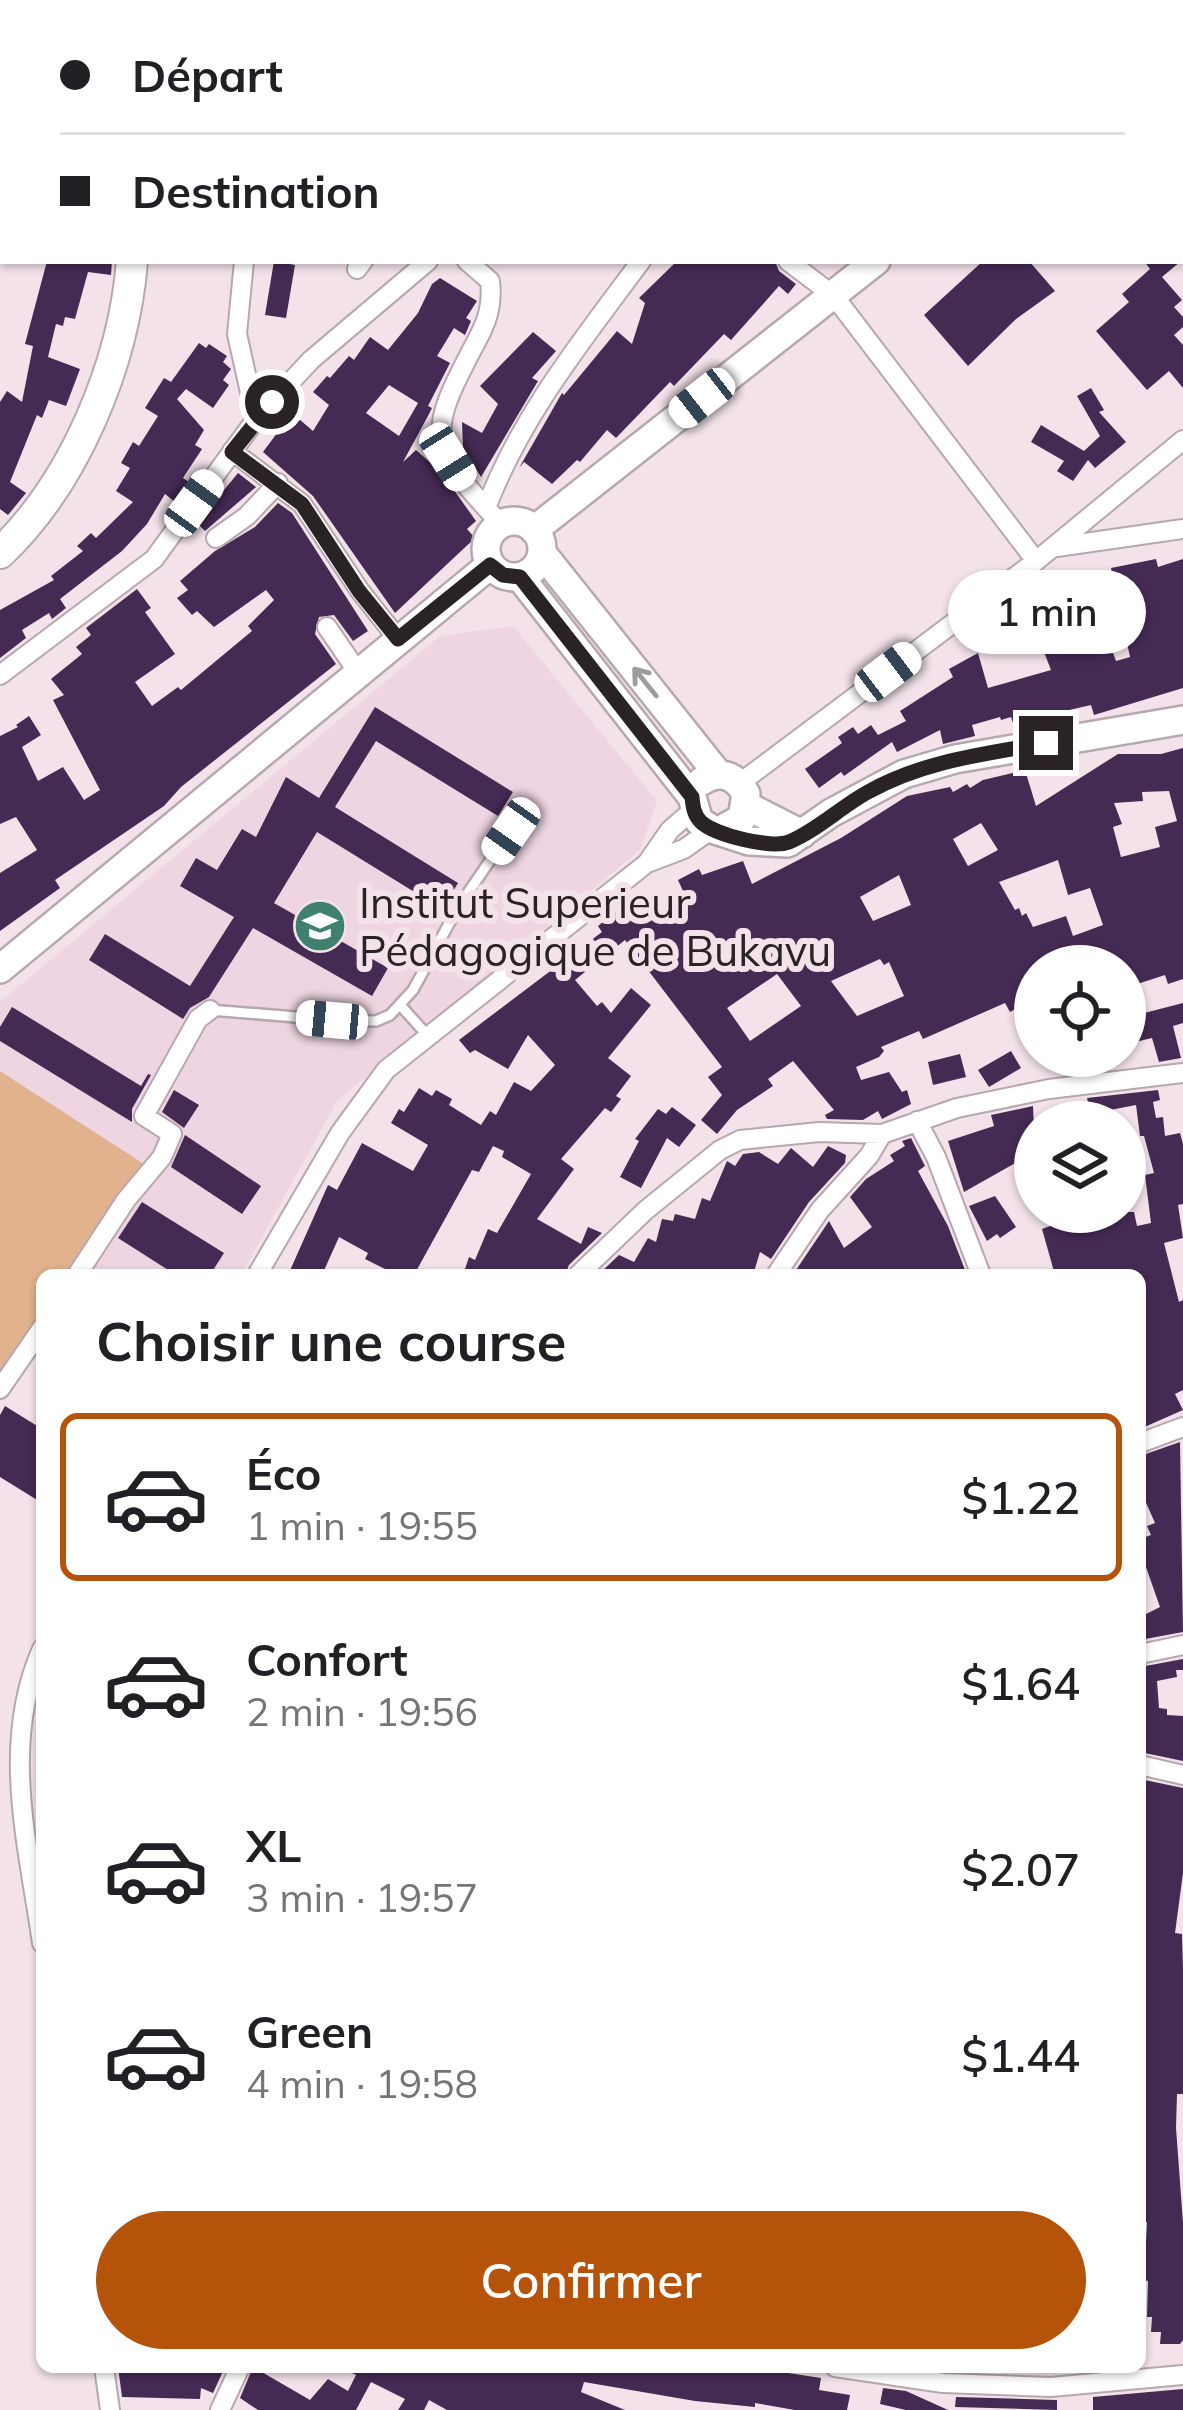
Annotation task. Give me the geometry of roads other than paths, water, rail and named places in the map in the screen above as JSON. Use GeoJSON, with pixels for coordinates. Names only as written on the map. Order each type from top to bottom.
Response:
{"type":"FeatureCollection","features":[{"type":"Feature","properties":{"kind":"main road"},"geometry":{"type":"LineString","coordinates":[[0,553],[46,501],[90,421],[106,377],[132,264]]}},
{"type":"Feature","properties":{"kind":"street"},"geometry":{"type":"LineString","coordinates":[[244,264],[237,334],[256,419]]}},
{"type":"Feature","properties":{"kind":"street"},"geometry":{"type":"LineString","coordinates":[[0,675],[154,559],[256,419],[311,360],[424,264]]}},
{"type":"Feature","properties":{"kind":"street"},"geometry":{"type":"LineString","coordinates":[[261,1269],[365,1095],[386,1070],[647,863],[670,830],[704,816],[733,826],[735,788],[520,521],[493,516],[460,477],[438,436],[443,406],[488,318],[492,299],[490,281],[470,264]]}},
{"type":"Feature","properties":{"kind":"street"},"geometry":{"type":"LineString","coordinates":[[639,264],[560,367],[513,444],[486,541],[490,565],[503,575],[520,577],[534,568],[538,542],[872,264]]}},
{"type":"Feature","properties":{"kind":"street"},"geometry":{"type":"LineString","coordinates":[[792,264],[834,296],[1036,561]]}},
{"type":"Feature","properties":{"kind":"street"},"geometry":{"type":"LineString","coordinates":[[735,788],[1036,561],[1183,440]]}},
{"type":"Feature","properties":{"kind":"street"},"geometry":{"type":"LineString","coordinates":[[232,452],[302,504],[359,591],[398,639]]}},
{"type":"Feature","properties":{"kind":"street"},"geometry":{"type":"LineString","coordinates":[[216,538],[247,516],[278,483]]}},
{"type":"Feature","properties":{"kind":"street"},"geometry":{"type":"LineString","coordinates":[[1052,548],[1183,529]]}},
{"type":"Feature","properties":{"kind":"street"},"geometry":{"type":"LineString","coordinates":[[0,969],[490,565]]}},
{"type":"Feature","properties":{"kind":"street"},"geometry":{"type":"LineString","coordinates":[[520,577],[704,816],[749,841],[788,843],[870,790],[955,759],[1183,720]]}},
{"type":"Feature","properties":{"kind":"street"},"geometry":{"type":"LineString","coordinates":[[326,627],[357,671]]}},
{"type":"Feature","properties":{"kind":"street"},"geometry":{"type":"LineString","coordinates":[[704,816],[706,778],[735,788],[802,834]]}},
{"type":"Feature","properties":{"kind":"street"},"geometry":{"type":"LineString","coordinates":[[81,1269],[126,1200],[162,1157],[172,1134],[144,1116],[198,1019],[210,1010]]}},
{"type":"Feature","properties":{"kind":"street"},"geometry":{"type":"LineString","coordinates":[[584,1269],[646,1210],[720,1150],[740,1140],[819,1132],[882,1135],[957,1108],[1049,1089],[1183,1073]]}},
{"type":"Feature","properties":{"kind":"street"},"geometry":{"type":"LineString","coordinates":[[917,1121],[936,1157],[979,1269]]}},
{"type":"Feature","properties":{"kind":"street"},"geometry":{"type":"LineString","coordinates":[[780,1269],[820,1210],[882,1135]]}},
{"type":"Feature","properties":{"kind":"street"},"geometry":{"type":"LineString","coordinates":[[0,1389],[36,1337]]}},
{"type":"Feature","properties":{"kind":"street"},"geometry":{"type":"LineString","coordinates":[[1146,1441],[1183,1426]]}},
{"type":"Feature","properties":{"kind":"street"},"geometry":{"type":"LineString","coordinates":[[1146,1653],[1183,1646]]}},
{"type":"Feature","properties":{"kind":"street"},"geometry":{"type":"LineString","coordinates":[[36,1664],[20,1723],[17,1763],[33,1813],[36,1856]]}},
{"type":"Feature","properties":{"kind":"street"},"geometry":{"type":"LineString","coordinates":[[1146,1766],[1183,1774]]}},
{"type":"Feature","properties":{"kind":"street"},"geometry":{"type":"LineString","coordinates":[[105,2373],[110,2410]]}},
{"type":"Feature","properties":{"kind":"street"},"geometry":{"type":"LineString","coordinates":[[220,2410],[237,2373]]}},
{"type":"Feature","properties":{"kind":"street"},"geometry":{"type":"LineString","coordinates":[[876,2373],[943,2383],[1052,2387],[1183,2375]]}},
{"type":"Feature","properties":{"kind":"lane"},"geometry":{"type":"LineString","coordinates":[[210,1010],[376,1021],[401,1006],[511,831]]}},
{"type":"Feature","properties":{"kind":"lane"},"geometry":{"type":"LineString","coordinates":[[401,1006],[428,1036]]}},
{"type":"Feature","properties":{"kind":"place","name":"Institut Superieur Pédagogique de Bukavu"},"geometry":{"type":"Point","coordinates":[320,926]}}]}
